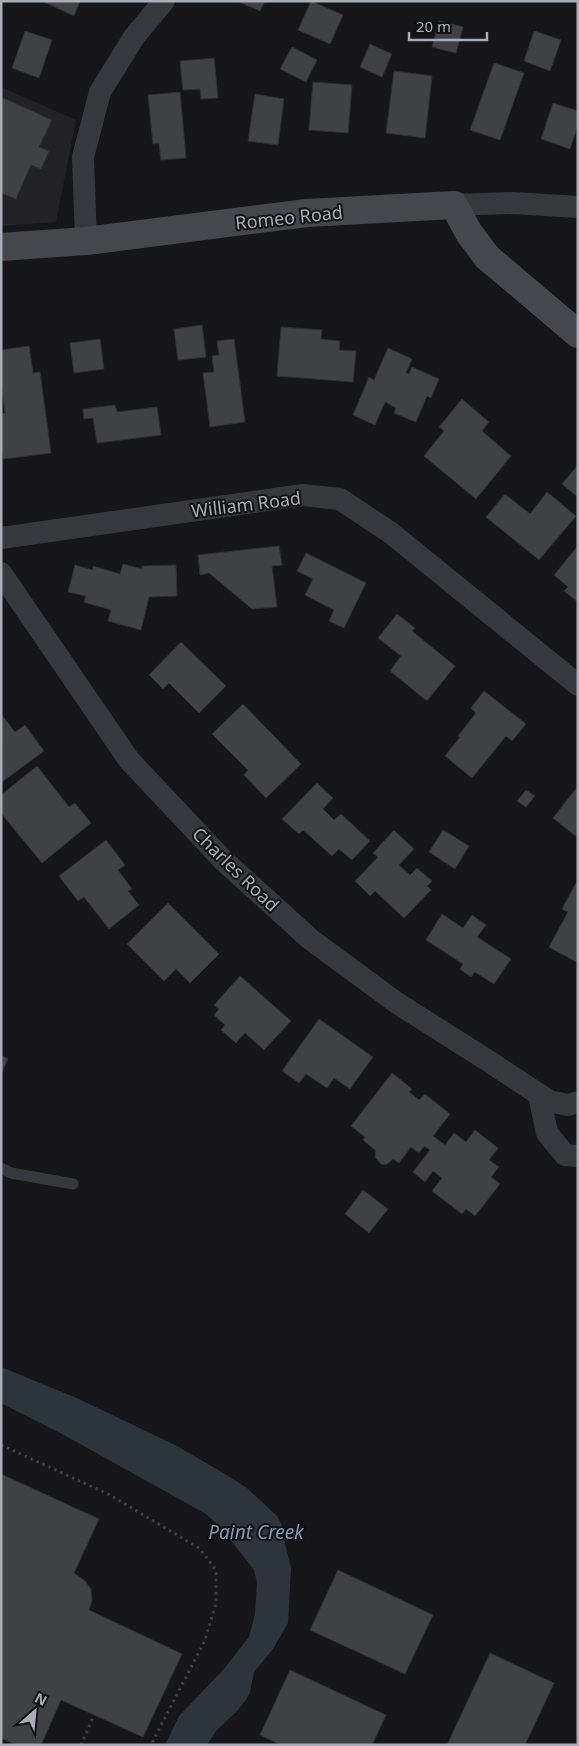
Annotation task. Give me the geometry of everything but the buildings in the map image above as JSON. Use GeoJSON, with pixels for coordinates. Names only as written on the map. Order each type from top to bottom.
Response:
{"type":"FeatureCollection","features":[{"type":"Feature","properties":{"kind":"main road","name":"Romeo Road"},"geometry":{"type":"LineString","coordinates":[[1,247],[86,241],[307,213],[454,205]]}},
{"type":"Feature","properties":{"kind":"main road"},"geometry":{"type":"LineString","coordinates":[[454,205],[469,233],[487,257],[578,334]]}},
{"type":"Feature","properties":{"kind":"street"},"geometry":{"type":"LineString","coordinates":[[86,241],[83,157],[100,92],[134,37],[164,1]]}},
{"type":"Feature","properties":{"kind":"street","name":"Romeo Road"},"geometry":{"type":"LineString","coordinates":[[454,205],[514,203],[578,207]]}},
{"type":"Feature","properties":{"kind":"street","name":"William Road"},"geometry":{"type":"LineString","coordinates":[[1,538],[303,495],[340,498],[391,533],[578,685]]}},
{"type":"Feature","properties":{"kind":"street","name":"Charles Road"},"geometry":{"type":"LineString","coordinates":[[1,573],[129,760],[224,861],[310,940],[397,1003],[548,1101],[568,1105],[578,1102]]}},
{"type":"Feature","properties":{"kind":"street"},"geometry":{"type":"LineString","coordinates":[[539,1095],[547,1133],[565,1155],[578,1156]]}},
{"type":"Feature","properties":{"kind":"lane"},"geometry":{"type":"LineString","coordinates":[[1,1168],[11,1173],[74,1184]]}},
{"type":"Feature","properties":{"kind":"path"},"geometry":{"type":"LineString","coordinates":[[1,1445],[110,1495],[199,1548],[216,1570],[216,1603],[205,1640],[151,1745]]}},
{"type":"Feature","properties":{"kind":"path"},"geometry":{"type":"LineString","coordinates":[[80,1745],[94,1716]]}},
{"type":"Feature","properties":{"kind":"shaded area"},"geometry":{"type":"Polygon","coordinates":[[[1,87],[76,120],[56,222],[1,226],[1,87]]]}},
{"type":"Feature","properties":{"kind":"water","name":"Paint Creek"},"geometry":{"type":"Polygon","coordinates":[[[1,1367],[79,1399],[177,1446],[247,1488],[277,1516],[284,1529],[285,1544],[291,1568],[288,1623],[273,1649],[254,1672],[250,1692],[246,1700],[216,1731],[207,1745],[165,1745],[179,1716],[223,1670],[249,1637],[255,1614],[257,1582],[254,1570],[222,1529],[206,1514],[64,1435],[1,1403],[1,1367]]]}}]}
